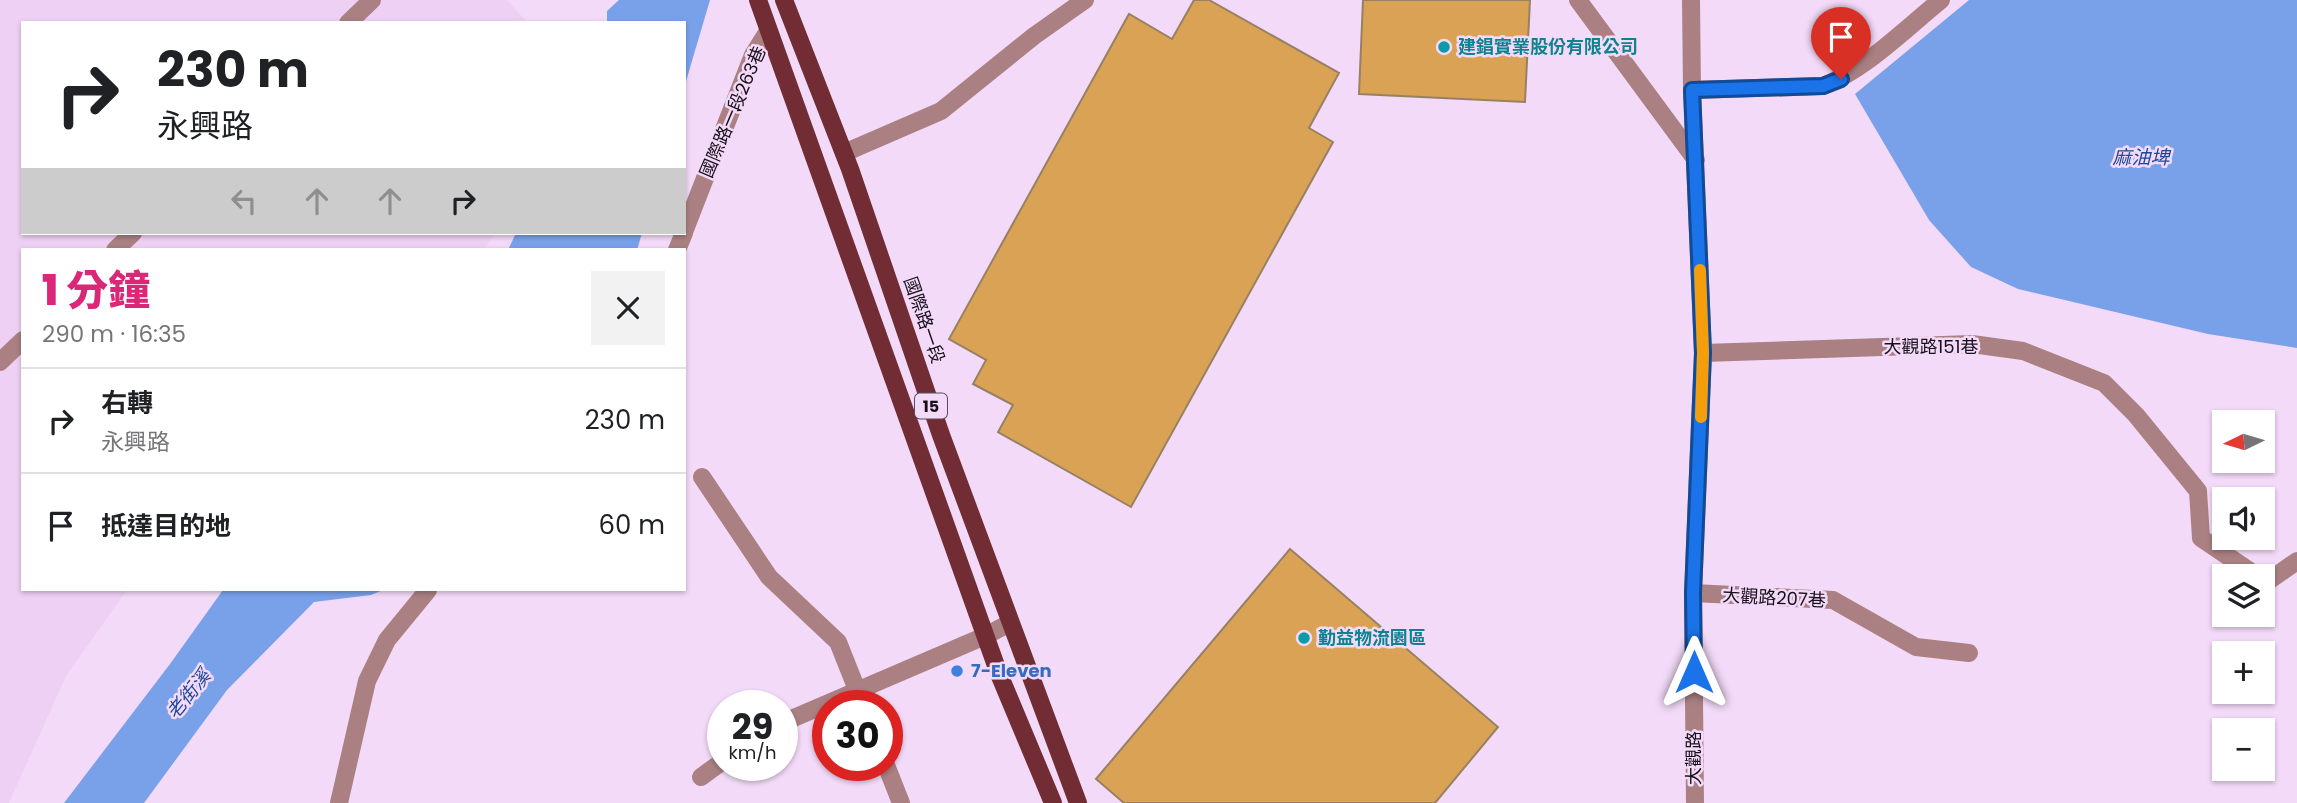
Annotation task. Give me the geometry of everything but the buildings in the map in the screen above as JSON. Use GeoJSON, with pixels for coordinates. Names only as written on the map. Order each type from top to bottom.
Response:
{"type":"FeatureCollection","features":[{"type":"Feature","properties":{"kind":"main road","name":"國際路一段"},"geometry":{"type":"LineString","coordinates":[[786,4],[844,153],[941,435],[1078,803]]}},
{"type":"Feature","properties":{"kind":"main road","name":"15"},"geometry":{"type":"LineString","coordinates":[[763,15],[985,636],[1053,803]]}},
{"type":"Feature","properties":{"kind":"street"},"geometry":{"type":"LineString","coordinates":[[350,21],[372,0]]}},
{"type":"Feature","properties":{"kind":"street"},"geometry":{"type":"LineString","coordinates":[[844,153],[941,111],[1034,36],[1085,0]]}},
{"type":"Feature","properties":{"kind":"street"},"geometry":{"type":"LineString","coordinates":[[1578,0],[1696,160]]}},
{"type":"Feature","properties":{"kind":"street","name":"大觀路"},"geometry":{"type":"LineString","coordinates":[[1691,0],[1703,353],[1693,593],[1695,803]]}},
{"type":"Feature","properties":{"kind":"street"},"geometry":{"type":"LineString","coordinates":[[1692,90],[1823,86],[1841,79],[1857,68],[1941,0]]}},
{"type":"Feature","properties":{"kind":"street","name":"國際路一段263巷"},"geometry":{"type":"LineString","coordinates":[[686,227],[753,55],[763,15]]}},
{"type":"Feature","properties":{"kind":"street"},"geometry":{"type":"LineString","coordinates":[[117,248],[130,235]]}},
{"type":"Feature","properties":{"kind":"street"},"geometry":{"type":"LineString","coordinates":[[0,362],[21,342]]}},
{"type":"Feature","properties":{"kind":"street","name":"大觀路151巷"},"geometry":{"type":"LineString","coordinates":[[1703,353],[1972,344],[2023,351],[2104,383],[2136,415],[2198,491],[2201,538],[2239,564]]}},
{"type":"Feature","properties":{"kind":"street"},"geometry":{"type":"LineString","coordinates":[[702,477],[769,577],[838,642],[857,690]]}},
{"type":"Feature","properties":{"kind":"street"},"geometry":{"type":"LineString","coordinates":[[2275,576],[2297,561]]}},
{"type":"Feature","properties":{"kind":"street"},"geometry":{"type":"LineString","coordinates":[[339,803],[366,681],[387,640],[427,591]]}},
{"type":"Feature","properties":{"kind":"street","name":"大觀路207巷"},"geometry":{"type":"LineString","coordinates":[[1693,593],[1833,600],[1916,647],[1969,653]]}},
{"type":"Feature","properties":{"kind":"street"},"geometry":{"type":"LineString","coordinates":[[876,690],[1010,623]]}},
{"type":"Feature","properties":{"kind":"street"},"geometry":{"type":"LineString","coordinates":[[701,777],[707,773]]}},
{"type":"Feature","properties":{"kind":"street"},"geometry":{"type":"LineString","coordinates":[[892,781],[901,803]]}},
{"type":"Feature","properties":{"kind":"shaded area"},"geometry":{"type":"Polygon","coordinates":[[[0,0],[507,0],[526,21],[21,21],[21,235],[494,235],[485,248],[21,248],[21,591],[126,591],[66,676],[9,803],[0,803],[0,0]]]}},
{"type":"Feature","properties":{"kind":"water"},"geometry":{"type":"Polygon","coordinates":[[[619,0],[710,0],[686,81],[686,21],[607,21],[607,11],[619,0]]]}},
{"type":"Feature","properties":{"kind":"water","name":"麻油埤"},"geometry":{"type":"Polygon","coordinates":[[[1969,0],[2297,0],[2297,348],[2208,334],[2018,289],[1971,267],[1929,220],[1855,94],[1969,0]]]}},
{"type":"Feature","properties":{"kind":"water"},"geometry":{"type":"Polygon","coordinates":[[[515,235],[641,235],[638,248],[509,248],[515,235]]]}},
{"type":"Feature","properties":{"kind":"water","name":"老街溪"},"geometry":{"type":"Polygon","coordinates":[[[222,591],[381,591],[371,595],[314,602],[227,690],[144,803],[64,803],[222,591]]]}},
{"type":"Feature","properties":{"kind":"slow traffic"},"geometry":{"type":"LineString","coordinates":[[1700,270],[1703,353],[1701,417]]}},
{"type":"Feature","properties":{"kind":"place","name":"建錩實業股份有限公司"},"geometry":{"type":"Point","coordinates":[1444,47]}},
{"type":"Feature","properties":{"kind":"place","name":"勤益物流園區"},"geometry":{"type":"Point","coordinates":[1304,638]}},
{"type":"Feature","properties":{"kind":"place","name":"7-Eleven"},"geometry":{"type":"Point","coordinates":[957,671]}},
{"type":"Feature","properties":{"kind":"route"},"geometry":{"type":"LineString","coordinates":[[1694,672],[1693,593],[1703,353],[1692,90],[1823,86],[1841,79]]}}]}
